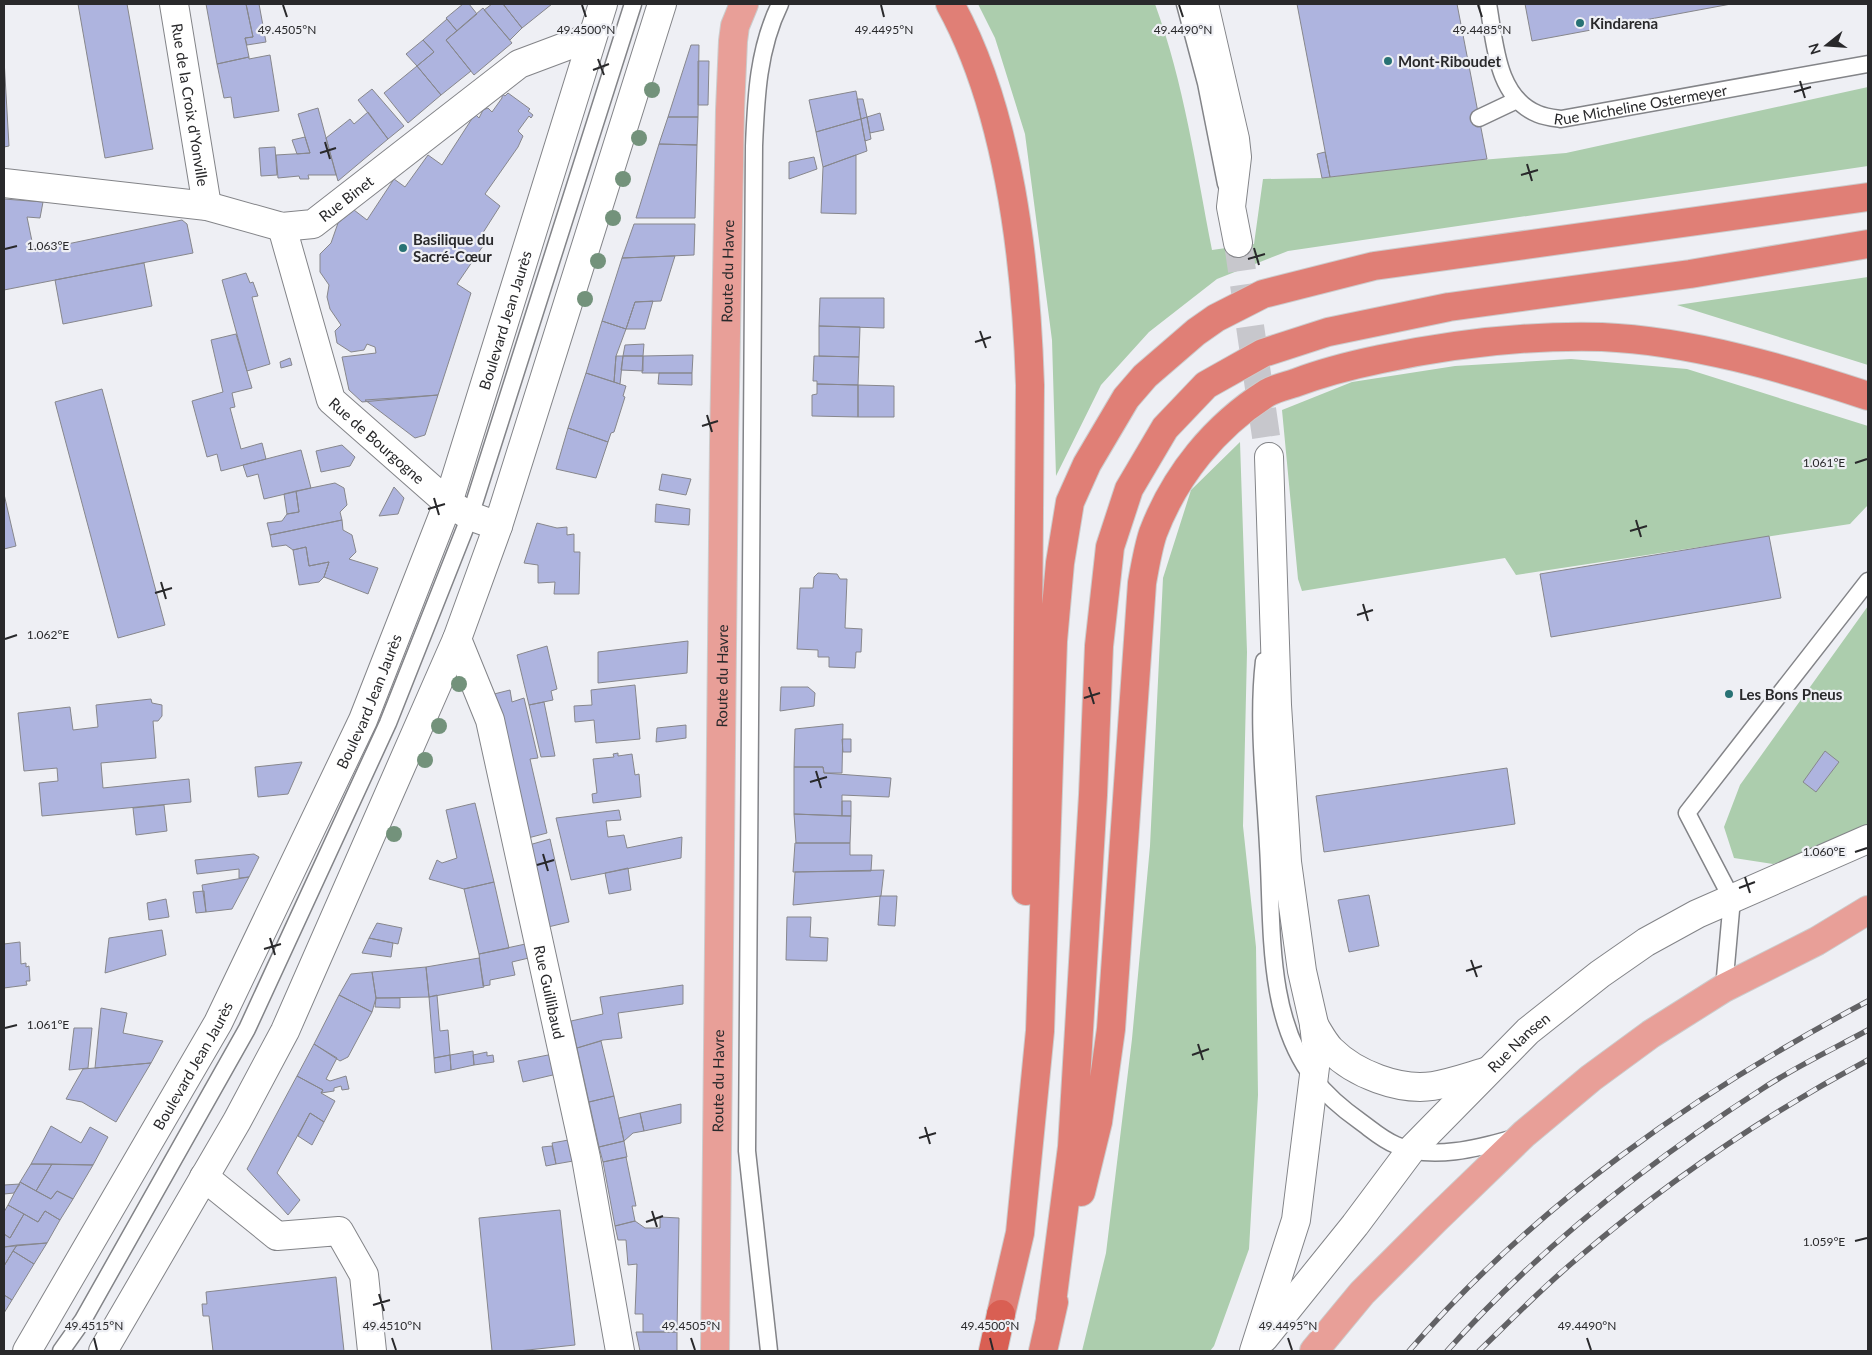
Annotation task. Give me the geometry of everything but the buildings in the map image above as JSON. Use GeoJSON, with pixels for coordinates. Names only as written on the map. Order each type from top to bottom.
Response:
{"type":"FeatureCollection","features":[{"type":"Feature","properties":{"kind":"highway"},"geometry":{"type":"LineString","coordinates":[[950,4],[966,33],[983,77],[1004,157],[1024,276],[1030,385],[1025,1009],[1012,1152],[1002,1231],[996,1334]]}},
{"type":"Feature","properties":{"kind":"highway"},"geometry":{"type":"LineString","coordinates":[[996,1334],[1020,1233],[1040,1031],[1053,641],[1060,563],[1070,502],[1087,464],[1126,398],[1145,376],[1196,332],[1216,318],[1272,292],[1374,266],[1868,197]]}},
{"type":"Feature","properties":{"kind":"highway"},"geometry":{"type":"LineString","coordinates":[[1050,1318],[1072,1147],[1092,805],[1099,646],[1110,547],[1129,489],[1165,428],[1206,385],[1262,353],[1328,332],[1449,307],[1680,275],[1868,244]]}},
{"type":"Feature","properties":{"kind":"highway"},"geometry":{"type":"LineString","coordinates":[[1043,1351],[1098,1122],[1111,1029],[1142,582],[1153,535],[1168,497],[1182,474],[1203,448],[1233,420],[1269,393],[1332,369],[1413,352],[1501,341],[1603,338],[1689,348],[1795,373],[1868,396]]}},
{"type":"Feature","properties":{"kind":"main road","name":"Rue de la Croix d'Yonville"},"geometry":{"type":"LineString","coordinates":[[174,4],[207,206]]}},
{"type":"Feature","properties":{"kind":"main road","name":"Boulevard Jean Jaurès"},"geometry":{"type":"LineString","coordinates":[[27,1351],[218,1023],[363,720],[459,510],[591,37],[603,4]]}},
{"type":"Feature","properties":{"kind":"main road"},"geometry":{"type":"LineString","coordinates":[[103,1351],[204,1177],[285,1031],[457,639],[498,526],[662,4]]}},
{"type":"Feature","properties":{"kind":"main road","name":"Route du Havre"},"geometry":{"type":"LineString","coordinates":[[715,1351],[730,119],[733,41],[735,26],[744,4]]}},
{"type":"Feature","properties":{"kind":"main road"},"geometry":{"type":"LineString","coordinates":[[1204,4],[1235,139],[1237,157],[1231,207],[1238,243]]}},
{"type":"Feature","properties":{"kind":"main road","name":"Rue Binet"},"geometry":{"type":"LineString","coordinates":[[4,183],[207,206],[282,227],[313,224],[519,64],[591,37]]}},
{"type":"Feature","properties":{"kind":"main road","name":"Rue de Bourgogne"},"geometry":{"type":"LineString","coordinates":[[282,227],[331,400],[459,510],[498,526]]}},
{"type":"Feature","properties":{"kind":"main road"},"geometry":{"type":"LineString","coordinates":[[1254,1351],[1296,1220],[1317,1051],[1314,1024],[1302,971],[1287,862],[1277,705],[1269,457]]}},
{"type":"Feature","properties":{"kind":"main road","name":"Rue Guillibaud"},"geometry":{"type":"LineString","coordinates":[[457,639],[490,720],[586,1158],[620,1351]]}},
{"type":"Feature","properties":{"kind":"main road","name":"Rue Nansen"},"geometry":{"type":"LineString","coordinates":[[1254,1351],[1355,1225],[1411,1150],[1485,1072],[1528,1031],[1600,974],[1646,942],[1697,914],[1868,839]]}},
{"type":"Feature","properties":{"kind":"main road"},"geometry":{"type":"LineString","coordinates":[[1314,1351],[1362,1293],[1524,1134],[1591,1078],[1651,1034],[1724,988],[1817,941],[1868,910]]}},
{"type":"Feature","properties":{"kind":"main road"},"geometry":{"type":"LineString","coordinates":[[1314,1024],[1330,1049],[1339,1058],[1350,1066],[1382,1080],[1402,1085],[1432,1086],[1485,1072]]}},
{"type":"Feature","properties":{"kind":"main road"},"geometry":{"type":"LineString","coordinates":[[204,1177],[277,1236],[338,1231],[364,1275],[372,1351]]}},
{"type":"Feature","properties":{"kind":"lane"},"geometry":{"type":"LineString","coordinates":[[61,1351],[83,1320],[247,1029],[388,723],[632,4]]}},
{"type":"Feature","properties":{"kind":"lane"},"geometry":{"type":"LineString","coordinates":[[769,1351],[747,1151],[754,166],[755,101],[759,70],[766,40],[780,4]]}},
{"type":"Feature","properties":{"kind":"lane"},"geometry":{"type":"LineString","coordinates":[[1185,4],[1206,83],[1231,207]]}},
{"type":"Feature","properties":{"kind":"lane","name":"Rue Micheline Ostermeyer"},"geometry":{"type":"LineString","coordinates":[[1488,4],[1504,81],[1517,100],[1538,114],[1561,119],[1868,64]]}},
{"type":"Feature","properties":{"kind":"lane"},"geometry":{"type":"LineString","coordinates":[[1479,118],[1517,100]]}},
{"type":"Feature","properties":{"kind":"lane"},"geometry":{"type":"LineString","coordinates":[[1724,988],[1732,899],[1687,813],[1868,581]]}},
{"type":"Feature","properties":{"kind":"lane"},"geometry":{"type":"LineString","coordinates":[[1275,600],[1268,635],[1261,713],[1275,972],[1285,1020],[1297,1051],[1313,1078],[1328,1096],[1352,1116],[1395,1145],[1411,1150],[1451,1152],[1484,1147],[1524,1134]]}},
{"type":"Feature","properties":{"kind":"green space"},"geometry":{"type":"Polygon","coordinates":[[[978,4],[1155,4],[1182,95],[1212,250],[1254,244],[1263,179],[1322,178],[1469,161],[1566,153],[1868,87],[1868,166],[1288,251],[1217,279],[1149,332],[1101,385],[1056,476],[1052,340],[1025,134],[995,38],[978,4]]]}},
{"type":"Feature","properties":{"kind":"green space"},"geometry":{"type":"Polygon","coordinates":[[[1868,277],[1868,365],[1677,305],[1868,277]]]}},
{"type":"Feature","properties":{"kind":"green space"},"geometry":{"type":"Polygon","coordinates":[[[1571,359],[1687,369],[1868,426],[1868,505],[1850,524],[1516,575],[1505,558],[1302,591],[1298,579],[1282,410],[1352,382],[1455,366],[1571,359]]]}},
{"type":"Feature","properties":{"kind":"green space"},"geometry":{"type":"Polygon","coordinates":[[[1240,442],[1247,652],[1243,826],[1256,947],[1258,1095],[1249,1249],[1214,1346],[1210,1351],[1082,1351],[1106,1253],[1132,1039],[1150,846],[1163,578],[1191,490],[1240,442]]]}},
{"type":"Feature","properties":{"kind":"green space"},"geometry":{"type":"Polygon","coordinates":[[[1868,606],[1868,826],[1820,851],[1773,864],[1734,858],[1724,827],[1740,785],[1868,606]]]}},
{"type":"Feature","properties":{"kind":"tunnel"},"geometry":{"type":"LineString","coordinates":[[1238,243],[1269,457]]}},
{"type":"Feature","properties":{"kind":"railway"},"geometry":{"type":"LineString","coordinates":[[1409,1351],[1458,1297],[1510,1247],[1622,1155],[1742,1073],[1868,1001]]}},
{"type":"Feature","properties":{"kind":"railway"},"geometry":{"type":"LineString","coordinates":[[1447,1351],[1518,1277],[1556,1243],[1636,1178],[1719,1117],[1775,1081],[1868,1030]]}},
{"type":"Feature","properties":{"kind":"railway"},"geometry":{"type":"LineString","coordinates":[[1479,1351],[1565,1269],[1682,1176],[1792,1103],[1868,1060]]}},
{"type":"Feature","properties":{"kind":"place","name":"Kindarena"},"geometry":{"type":"Point","coordinates":[1580,23]}},
{"type":"Feature","properties":{"kind":"place","name":"Mont-Riboudet"},"geometry":{"type":"Point","coordinates":[1388,61]}},
{"type":"Feature","properties":{"kind":"place","name":"Basilique du Sacré-Cœur"},"geometry":{"type":"Point","coordinates":[403,248]}},
{"type":"Feature","properties":{"kind":"place","name":"Les Bons Pneus"},"geometry":{"type":"Point","coordinates":[1729,694]}}]}
